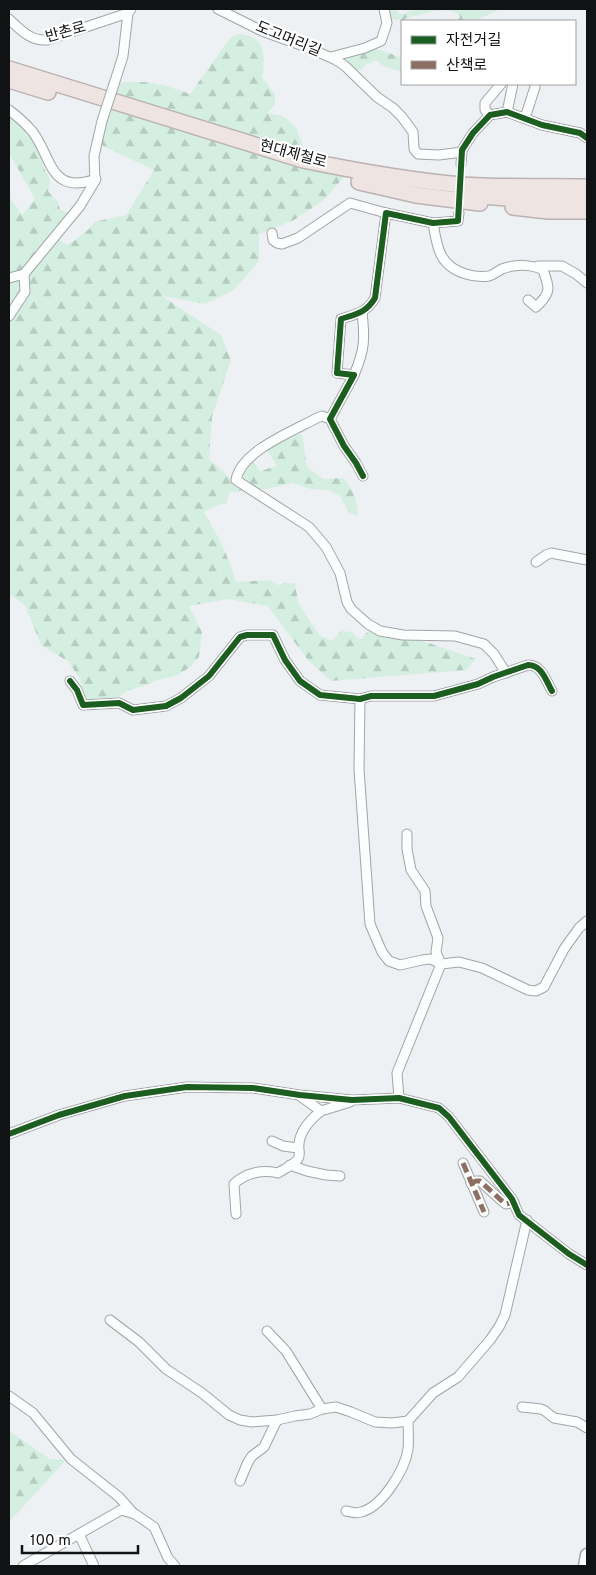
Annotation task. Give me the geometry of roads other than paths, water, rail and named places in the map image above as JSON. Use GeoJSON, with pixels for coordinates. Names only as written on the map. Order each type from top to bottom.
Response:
{"type":"FeatureCollection","features":[{"type":"Feature","properties":{"kind":"highway","name":"현대제철로"},"geometry":{"type":"LineString","coordinates":[[9,69],[303,160],[389,176],[463,185],[587,187]]}},
{"type":"Feature","properties":{"kind":"highway","name":"현대제철로"},"geometry":{"type":"LineString","coordinates":[[9,80],[290,164],[359,182],[416,190],[507,198],[587,200]]}},
{"type":"Feature","properties":{"kind":"highway"},"geometry":{"type":"LineString","coordinates":[[344,168],[484,177],[587,178]]}},
{"type":"Feature","properties":{"kind":"highway"},"geometry":{"type":"LineString","coordinates":[[359,182],[416,195],[454,200],[548,210],[587,211]]}},
{"type":"Feature","properties":{"kind":"main road"},"geometry":{"type":"LineString","coordinates":[[585,1566],[587,1555]]}},
{"type":"Feature","properties":{"kind":"street","name":"도고머리길"},"geometry":{"type":"LineString","coordinates":[[218,9],[262,31],[331,57],[345,66],[377,97],[402,116],[412,132],[414,149],[418,154],[439,155],[462,152]]}},
{"type":"Feature","properties":{"kind":"street"},"geometry":{"type":"LineString","coordinates":[[331,57],[365,48],[381,41],[387,23],[384,9]]}},
{"type":"Feature","properties":{"kind":"street"},"geometry":{"type":"LineString","coordinates":[[9,278],[24,274],[80,206],[96,179],[94,156],[102,121],[123,56],[130,11]]}},
{"type":"Feature","properties":{"kind":"street","name":"반촌로"},"geometry":{"type":"LineString","coordinates":[[9,19],[36,41],[47,40],[130,11]]}},
{"type":"Feature","properties":{"kind":"street"},"geometry":{"type":"LineString","coordinates":[[490,115],[485,110],[485,103],[500,85]]}},
{"type":"Feature","properties":{"kind":"street"},"geometry":{"type":"LineString","coordinates":[[508,112],[512,85]]}},
{"type":"Feature","properties":{"kind":"street"},"geometry":{"type":"LineString","coordinates":[[525,118],[535,87]]}},
{"type":"Feature","properties":{"kind":"street"},"geometry":{"type":"LineString","coordinates":[[9,110],[32,131],[49,164],[61,180],[79,183],[96,179]]}},
{"type":"Feature","properties":{"kind":"street"},"geometry":{"type":"LineString","coordinates":[[461,164],[462,152],[473,133],[490,115],[508,112],[542,125],[580,134],[587,138]]}},
{"type":"Feature","properties":{"kind":"street"},"geometry":{"type":"LineString","coordinates":[[272,233],[272,240],[277,243],[282,244],[293,240],[307,234],[318,223],[350,203],[433,223],[458,221],[458,213]]}},
{"type":"Feature","properties":{"kind":"street"},"geometry":{"type":"LineString","coordinates":[[354,375],[337,373],[341,319],[370,308],[375,298],[386,213]]}},
{"type":"Feature","properties":{"kind":"street"},"geometry":{"type":"LineString","coordinates":[[433,223],[436,241],[444,261],[458,272],[473,276],[489,276],[504,268],[518,266],[562,266],[587,283]]}},
{"type":"Feature","properties":{"kind":"street"},"geometry":{"type":"LineString","coordinates":[[528,300],[536,307],[545,299],[549,287],[543,270],[534,266]]}},
{"type":"Feature","properties":{"kind":"street"},"geometry":{"type":"LineString","coordinates":[[9,316],[25,292],[24,274]]}},
{"type":"Feature","properties":{"kind":"street"},"geometry":{"type":"LineString","coordinates":[[330,419],[361,358],[364,339],[362,312]]}},
{"type":"Feature","properties":{"kind":"street"},"geometry":{"type":"LineString","coordinates":[[364,476],[344,446],[330,419],[322,416],[270,442],[251,454],[242,465],[236,480],[309,527],[326,547],[340,573],[347,602],[351,609],[368,624],[380,630],[403,635],[455,636],[484,644],[494,654],[506,672]]}},
{"type":"Feature","properties":{"kind":"street"},"geometry":{"type":"LineString","coordinates":[[536,562],[551,553],[587,560]]}},
{"type":"Feature","properties":{"kind":"street"},"geometry":{"type":"LineString","coordinates":[[70,681],[77,690],[83,705],[119,703],[133,710],[166,706],[181,698],[209,676],[240,637],[247,635],[273,635],[285,660],[300,682],[320,695],[360,699],[371,696],[434,696],[478,684],[528,665],[534,665],[539,668],[552,691]]}},
{"type":"Feature","properties":{"kind":"street"},"geometry":{"type":"LineString","coordinates":[[360,699],[359,769],[370,924],[382,952],[389,960],[400,965],[431,959],[440,964],[459,962],[482,968],[528,990],[536,991],[544,986],[564,949],[579,928],[587,921]]}},
{"type":"Feature","properties":{"kind":"street"},"geometry":{"type":"LineString","coordinates":[[399,1098],[397,1073],[440,964],[436,952],[438,938],[426,906],[425,891],[411,870],[407,834]]}},
{"type":"Feature","properties":{"kind":"street"},"geometry":{"type":"LineString","coordinates":[[9,1134],[59,1115],[125,1096],[187,1087],[253,1088],[300,1096],[357,1099],[399,1098],[439,1108],[449,1117],[514,1202],[520,1215],[569,1254],[587,1265]]}},
{"type":"Feature","properties":{"kind":"street"},"geometry":{"type":"LineString","coordinates":[[300,1096],[321,1111]]}},
{"type":"Feature","properties":{"kind":"street"},"geometry":{"type":"LineString","coordinates":[[236,1214],[234,1184],[239,1179],[267,1170],[278,1172],[296,1161],[300,1155],[298,1148],[299,1140],[312,1118],[321,1111],[357,1099]]}},
{"type":"Feature","properties":{"kind":"street"},"geometry":{"type":"LineString","coordinates":[[272,1141],[283,1146],[298,1148]]}},
{"type":"Feature","properties":{"kind":"street"},"geometry":{"type":"LineString","coordinates":[[463,1164],[484,1212]]}},
{"type":"Feature","properties":{"kind":"street"},"geometry":{"type":"LineString","coordinates":[[290,1165],[307,1171],[340,1176]]}},
{"type":"Feature","properties":{"kind":"street"},"geometry":{"type":"LineString","coordinates":[[471,1183],[476,1180],[480,1181],[502,1202],[506,1204],[514,1202]]}},
{"type":"Feature","properties":{"kind":"street"},"geometry":{"type":"LineString","coordinates":[[346,1511],[364,1512],[383,1498],[397,1479],[408,1450],[408,1422],[434,1393],[458,1377],[499,1328],[505,1315],[527,1220]]}},
{"type":"Feature","properties":{"kind":"street"},"geometry":{"type":"LineString","coordinates":[[110,1320],[139,1342],[166,1369],[202,1393],[229,1415],[240,1420],[252,1422],[277,1420],[336,1407],[374,1422],[408,1422]]}},
{"type":"Feature","properties":{"kind":"street"},"geometry":{"type":"LineString","coordinates":[[267,1331],[286,1351],[322,1409]]}},
{"type":"Feature","properties":{"kind":"street"},"geometry":{"type":"LineString","coordinates":[[9,1396],[33,1413],[71,1459],[119,1497],[135,1514],[154,1527],[168,1558],[175,1566]]}},
{"type":"Feature","properties":{"kind":"street"},"geometry":{"type":"LineString","coordinates":[[522,1407],[541,1409],[554,1418],[576,1422],[587,1428]]}},
{"type":"Feature","properties":{"kind":"street"},"geometry":{"type":"LineString","coordinates":[[240,1481],[252,1456],[264,1448],[277,1420]]}},
{"type":"Feature","properties":{"kind":"street"},"geometry":{"type":"LineString","coordinates":[[23,1566],[121,1510],[135,1514]]}},
{"type":"Feature","properties":{"kind":"street"},"geometry":{"type":"LineString","coordinates":[[79,1534],[94,1566]]}},
{"type":"Feature","properties":{"kind":"tunnel"},"geometry":{"type":"LineString","coordinates":[[460,189],[461,164]]}}]}
